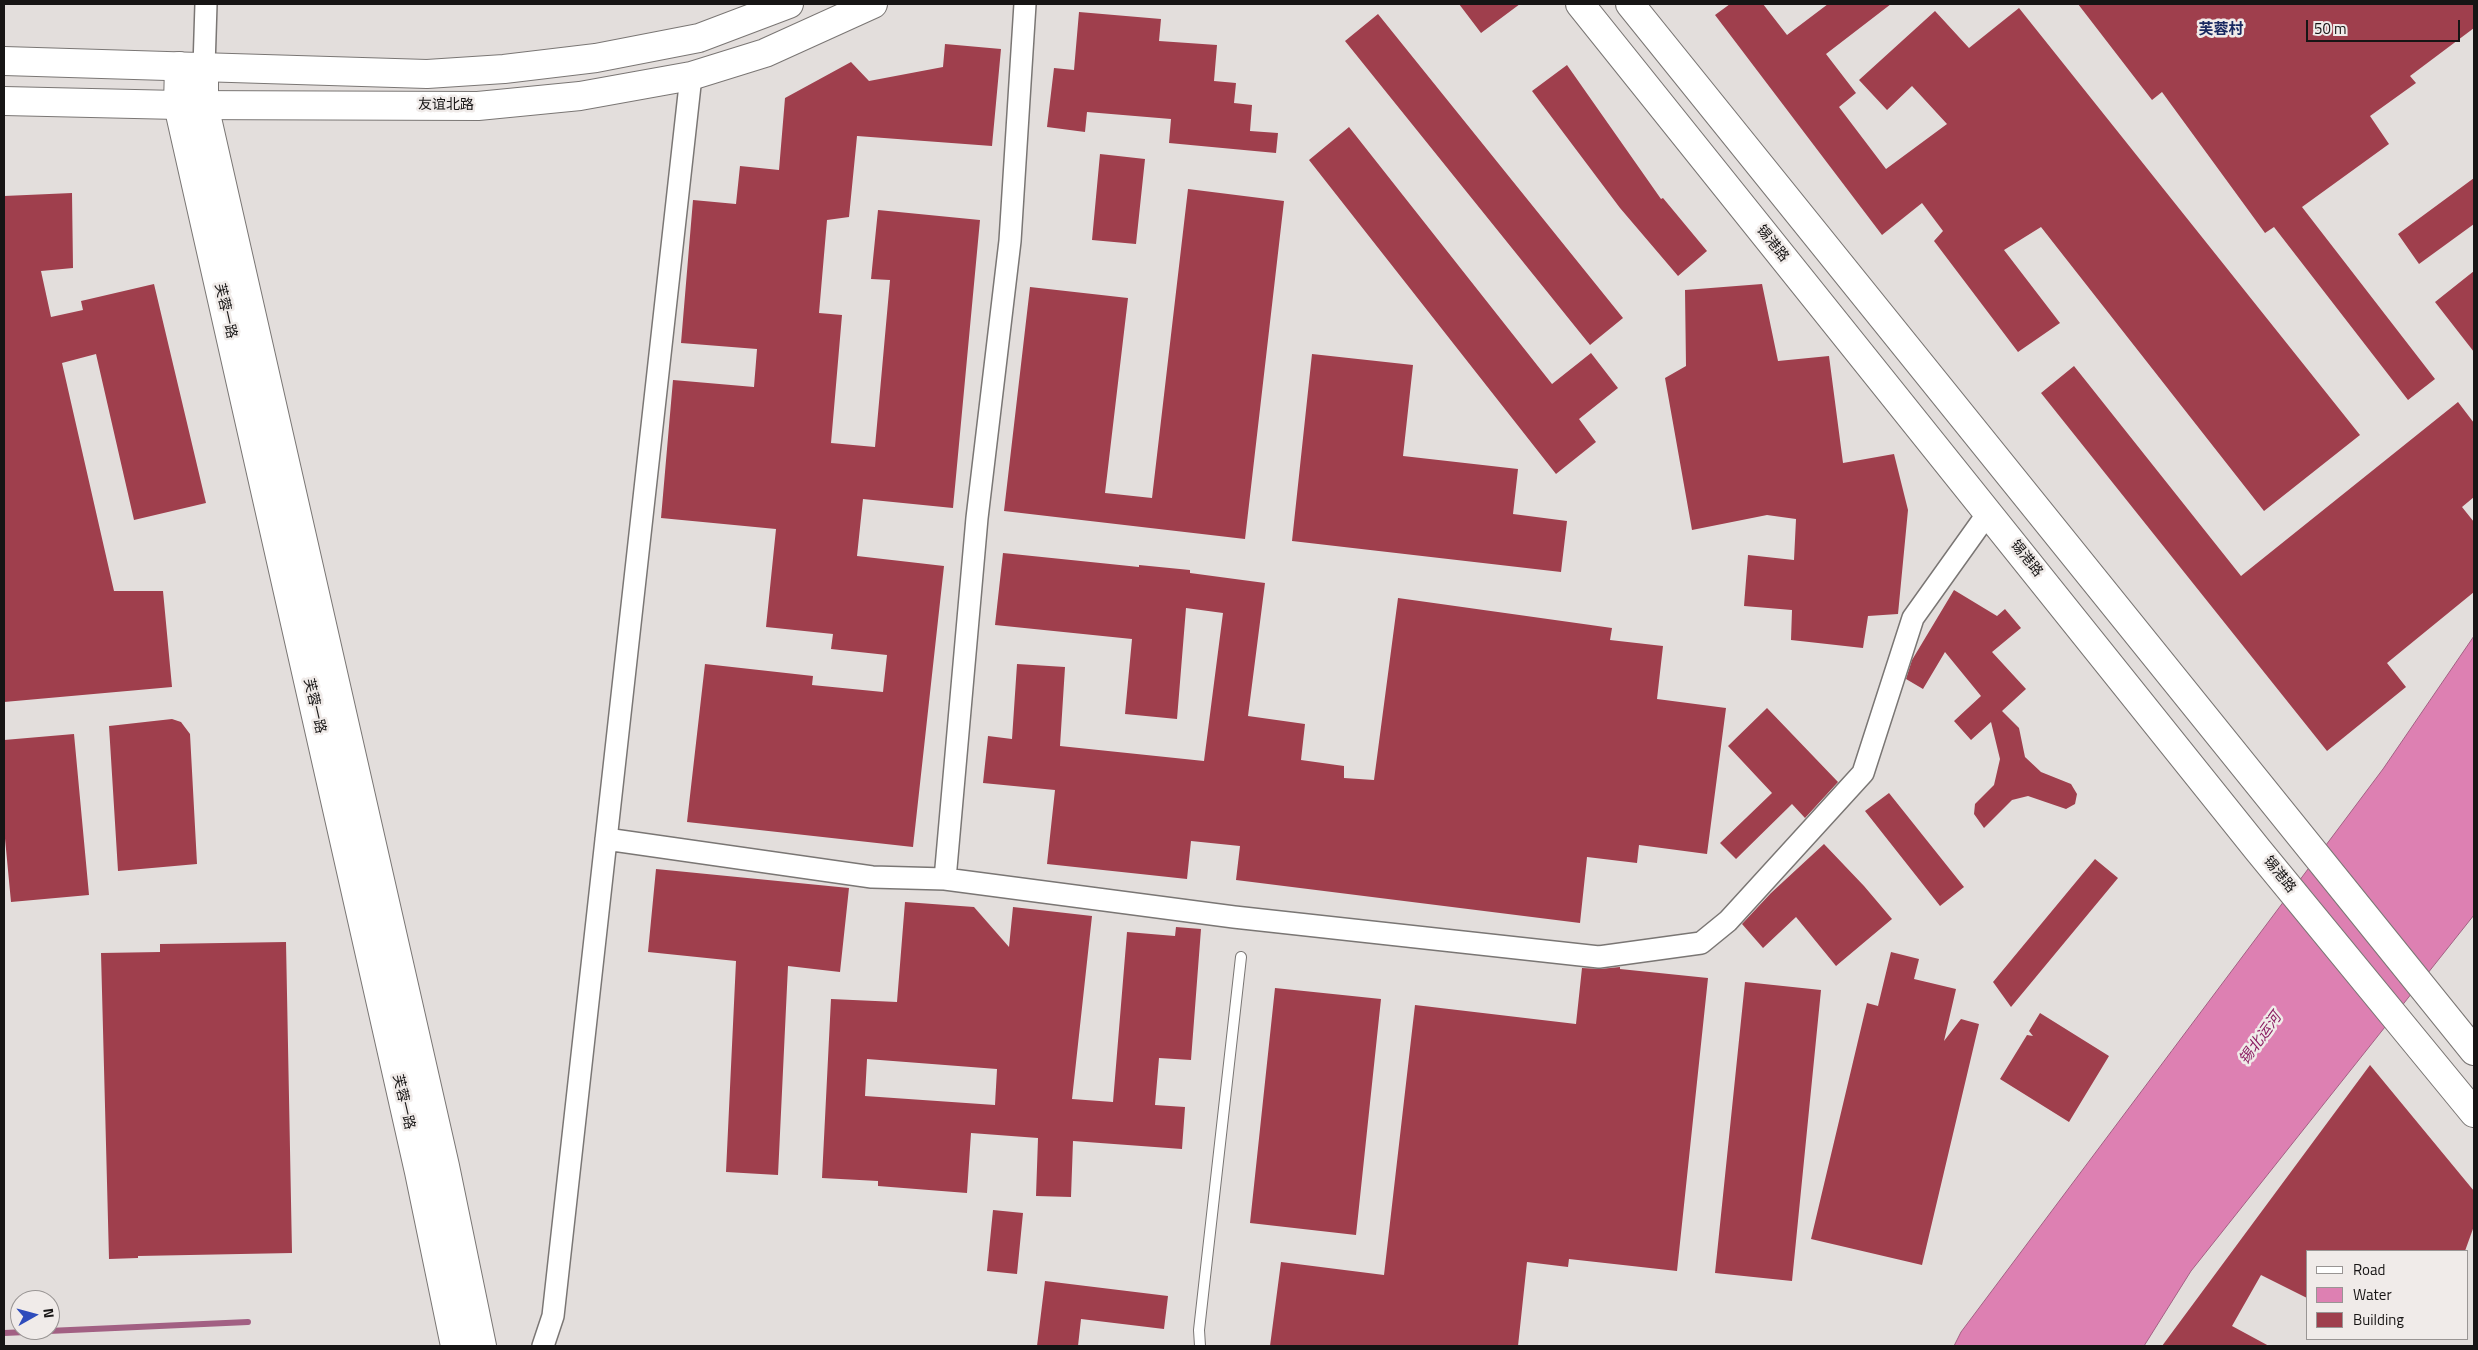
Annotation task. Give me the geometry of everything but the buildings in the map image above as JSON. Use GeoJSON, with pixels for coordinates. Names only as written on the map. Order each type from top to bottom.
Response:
{"type":"FeatureCollection","features":[{"type":"Feature","properties":{"kind":"main road"},"geometry":{"type":"LineString","coordinates":[[4,61],[426,74],[504,69],[596,58],[699,38],[789,4]]}},
{"type":"Feature","properties":{"kind":"main road","name":"友谊北路"},"geometry":{"type":"LineString","coordinates":[[4,102],[478,106],[580,96],[691,76],[765,53],[873,4]]}},
{"type":"Feature","properties":{"kind":"main road","name":"锡港路"},"geometry":{"type":"LineString","coordinates":[[1580,4],[2258,850],[2474,1113]]}},
{"type":"Feature","properties":{"kind":"main road"},"geometry":{"type":"LineString","coordinates":[[1630,4],[2283,817],[2474,1051]]}},
{"type":"Feature","properties":{"kind":"main road","name":"芙蓉一路"},"geometry":{"type":"LineString","coordinates":[[192,67],[191,105],[455,1346]]}},
{"type":"Feature","properties":{"kind":"main road","name":"芙蓉一路"},"geometry":{"type":"LineString","coordinates":[[191,105],[445,1166],[482,1346]]}},
{"type":"Feature","properties":{"kind":"street"},"geometry":{"type":"LineString","coordinates":[[192,67],[206,4]]}},
{"type":"Feature","properties":{"kind":"street"},"geometry":{"type":"LineString","coordinates":[[945,879],[978,518],[1010,241],[1025,4]]}},
{"type":"Feature","properties":{"kind":"street"},"geometry":{"type":"LineString","coordinates":[[543,1346],[553,1316],[691,76]]}},
{"type":"Feature","properties":{"kind":"street"},"geometry":{"type":"LineString","coordinates":[[606,839],[872,877],[945,879],[1234,917],[1599,957],[1701,943],[1728,921],[1863,773],[1913,618],[1988,513]]}},
{"type":"Feature","properties":{"kind":"lane"},"geometry":{"type":"LineString","coordinates":[[1200,1346],[1200,1320],[1240,957]]}},
{"type":"Feature","properties":{"kind":"water","name":"锡北运河"},"geometry":{"type":"Polygon","coordinates":[[[2474,636],[2474,915],[2191,1271],[2144,1346],[1954,1346],[1961,1332],[2383,769],[2474,636]]]}},
{"type":"Feature","properties":{"kind":"waterway"},"geometry":{"type":"LineString","coordinates":[[4,1333],[248,1322]]}},
{"type":"Feature","properties":{"kind":"district","name":"芙蓉村"},"geometry":{"type":"Point","coordinates":[2221,30]}}]}
